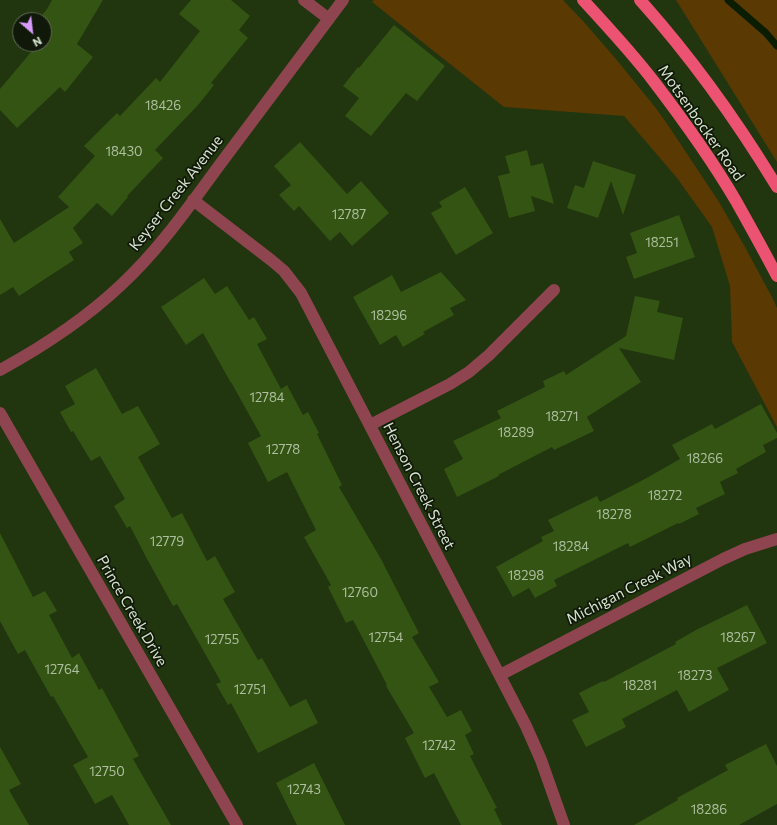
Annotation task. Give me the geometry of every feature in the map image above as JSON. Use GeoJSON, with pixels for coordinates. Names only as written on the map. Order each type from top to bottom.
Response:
{"type":"FeatureCollection","features":[{"type":"Feature","properties":{"kind":"main road","name":"Motsenbocker Road"},"geometry":{"type":"LineString","coordinates":[[583,0],[645,70],[694,137],[736,201],[777,276]]}},
{"type":"Feature","properties":{"kind":"main road","name":"Motsenbocker Road"},"geometry":{"type":"LineString","coordinates":[[640,0],[672,36],[713,90],[741,130],[777,187]]}},
{"type":"Feature","properties":{"kind":"street"},"geometry":{"type":"LineString","coordinates":[[304,0],[329,19]]}},
{"type":"Feature","properties":{"kind":"street","name":"Keyser Creek Avenue"},"geometry":{"type":"LineString","coordinates":[[0,370],[52,340],[72,326],[122,284],[153,251],[343,0]]}},
{"type":"Feature","properties":{"kind":"street","name":"Henson Creek Street"},"geometry":{"type":"LineString","coordinates":[[193,200],[284,271],[305,300],[534,742],[542,760],[564,825]]}},
{"type":"Feature","properties":{"kind":"street"},"geometry":{"type":"LineString","coordinates":[[370,425],[450,384],[469,372],[489,356],[554,290]]}},
{"type":"Feature","properties":{"kind":"street","name":"Prince Creek Drive"},"geometry":{"type":"LineString","coordinates":[[0,413],[237,825]]}},
{"type":"Feature","properties":{"kind":"street","name":"Michigan Creek Way"},"geometry":{"type":"LineString","coordinates":[[500,675],[723,559],[745,549],[777,539]]}},
{"type":"Feature","properties":{"kind":"shaded area"},"geometry":{"type":"Polygon","coordinates":[[[374,0],[563,0],[583,21],[616,59],[670,128],[719,202],[773,299],[777,308],[777,427],[732,342],[730,286],[712,227],[677,178],[624,116],[504,107],[372,2],[374,0]]]}},
{"type":"Feature","properties":{"kind":"shaded area"},"geometry":{"type":"Polygon","coordinates":[[[676,0],[777,0],[777,162],[676,0]]]}},
{"type":"Feature","properties":{"kind":"building"},"geometry":{"type":"Polygon","coordinates":[[[52,0],[103,0],[77,44],[93,57],[65,92],[60,87],[17,128],[0,110],[0,89],[31,52],[52,52],[52,12],[45,12],[52,0]]]}},
{"type":"Feature","properties":{"kind":"building"},"geometry":{"type":"Polygon","coordinates":[[[191,0],[231,0],[250,16],[239,30],[248,38],[211,83],[214,85],[199,104],[155,150],[163,158],[127,196],[128,197],[112,216],[97,203],[73,228],[83,243],[69,252],[74,260],[19,296],[13,287],[0,295],[0,219],[14,243],[69,207],[58,197],[95,156],[84,146],[117,113],[120,116],[156,78],[160,82],[200,31],[179,14],[191,0]]]}},
{"type":"Feature","properties":{"kind":"building"},"geometry":{"type":"Polygon","coordinates":[[[394,25],[445,66],[417,101],[406,93],[371,136],[345,116],[359,98],[343,86],[394,25]]]}},
{"type":"Feature","properties":{"kind":"building"},"geometry":{"type":"Polygon","coordinates":[[[300,142],[347,194],[361,181],[389,213],[352,246],[340,232],[330,241],[299,206],[294,211],[279,195],[291,185],[274,166],[300,142]]]}},
{"type":"Feature","properties":{"kind":"building"},"geometry":{"type":"Polygon","coordinates":[[[527,150],[531,166],[543,163],[554,204],[531,196],[535,211],[509,218],[498,176],[510,173],[505,156],[527,150]]]}},
{"type":"Feature","properties":{"kind":"building"},"geometry":{"type":"Polygon","coordinates":[[[593,161],[636,175],[623,215],[611,181],[598,218],[567,208],[575,185],[584,188],[593,161]]]}},
{"type":"Feature","properties":{"kind":"building"},"geometry":{"type":"Polygon","coordinates":[[[465,187],[493,233],[456,255],[431,213],[442,207],[439,202],[465,187]]]}},
{"type":"Feature","properties":{"kind":"building"},"geometry":{"type":"Polygon","coordinates":[[[679,215],[695,257],[634,279],[626,257],[637,253],[630,233],[679,215]]]}},
{"type":"Feature","properties":{"kind":"building"},"geometry":{"type":"Polygon","coordinates":[[[441,272],[466,300],[450,308],[454,315],[423,332],[425,334],[403,347],[396,335],[380,345],[353,297],[392,275],[401,292],[441,272]]]}},
{"type":"Feature","properties":{"kind":"building"},"geometry":{"type":"Polygon","coordinates":[[[204,278],[215,294],[227,286],[249,320],[254,317],[267,339],[257,344],[281,389],[287,385],[303,415],[308,412],[342,485],[339,487],[381,559],[419,633],[412,637],[439,682],[429,687],[447,717],[461,710],[472,731],[465,735],[474,754],[470,756],[497,808],[494,809],[502,825],[461,825],[434,773],[425,778],[405,738],[414,733],[386,686],[387,685],[353,620],[346,623],[328,587],[331,585],[304,537],[316,530],[287,472],[268,482],[248,443],[261,436],[203,333],[186,345],[161,307],[204,278]]]}},
{"type":"Feature","properties":{"kind":"building"},"geometry":{"type":"Polygon","coordinates":[[[635,296],[660,301],[657,312],[683,318],[674,360],[619,348],[641,382],[587,417],[594,431],[554,450],[552,447],[457,497],[444,469],[463,459],[453,441],[501,418],[497,411],[545,387],[543,381],[564,371],[566,375],[626,336],[635,296]]]}},
{"type":"Feature","properties":{"kind":"building"},"geometry":{"type":"Polygon","coordinates":[[[96,368],[122,414],[138,406],[160,444],[138,457],[172,518],[182,513],[207,561],[215,556],[235,592],[223,599],[258,660],[262,658],[290,707],[306,699],[318,723],[258,753],[231,703],[228,705],[216,684],[221,682],[177,604],[173,606],[130,526],[127,528],[114,506],[125,499],[100,456],[91,461],[73,431],[71,432],[60,412],[75,404],[65,386],[96,368]]]}},
{"type":"Feature","properties":{"kind":"building"},"geometry":{"type":"Polygon","coordinates":[[[761,404],[777,433],[777,438],[763,445],[766,452],[736,469],[738,473],[720,482],[725,494],[696,508],[699,514],[630,547],[628,543],[554,580],[557,586],[535,598],[529,588],[513,597],[496,567],[543,541],[541,537],[554,531],[548,520],[597,496],[600,502],[643,480],[680,459],[672,445],[712,424],[715,429],[761,404]]]}},
{"type":"Feature","properties":{"kind":"building"},"geometry":{"type":"Polygon","coordinates":[[[0,533],[33,597],[45,591],[57,611],[49,615],[72,658],[79,653],[99,690],[102,688],[139,756],[133,759],[171,825],[129,825],[112,795],[95,804],[73,765],[88,757],[53,696],[51,697],[25,650],[18,654],[0,621],[0,533]]]}},
{"type":"Feature","properties":{"kind":"building"},"geometry":{"type":"Polygon","coordinates":[[[747,605],[767,643],[717,668],[729,690],[689,712],[677,690],[622,719],[626,727],[586,747],[572,720],[589,712],[579,693],[603,681],[604,682],[676,644],[675,642],[696,630],[747,605]]]}},
{"type":"Feature","properties":{"kind":"building"},"geometry":{"type":"Polygon","coordinates":[[[766,744],[777,766],[777,804],[739,825],[634,825],[678,800],[677,798],[728,770],[725,765],[766,744]]]}},
{"type":"Feature","properties":{"kind":"building"},"geometry":{"type":"Polygon","coordinates":[[[0,747],[21,784],[9,790],[29,825],[0,825],[0,747]]]}},
{"type":"Feature","properties":{"kind":"building"},"geometry":{"type":"Polygon","coordinates":[[[314,763],[345,825],[297,825],[276,783],[314,763]]]}},
{"type":"Feature","properties":{"kind":"waterway"},"geometry":{"type":"LineString","coordinates":[[728,0],[766,33],[777,46]]}}]}
